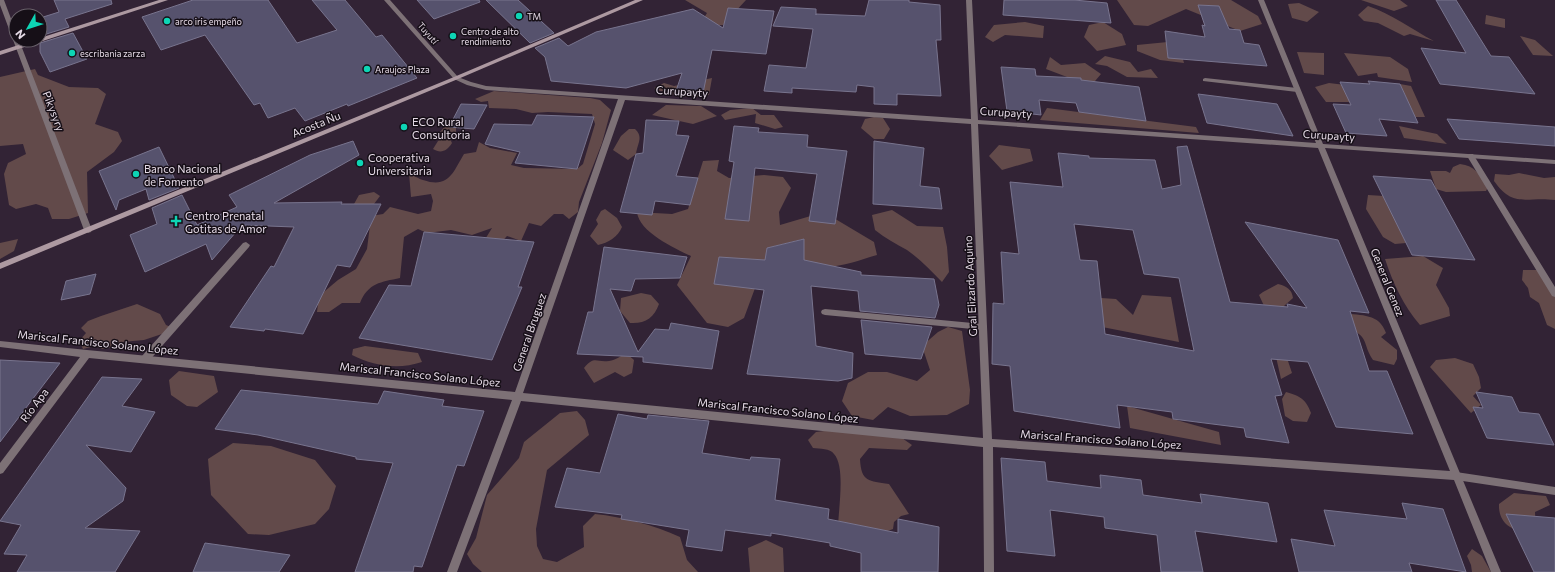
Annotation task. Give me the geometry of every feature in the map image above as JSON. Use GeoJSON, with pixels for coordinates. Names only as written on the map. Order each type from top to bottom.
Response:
{"type":"FeatureCollection","features":[{"type":"Feature","properties":{"kind":"street","name":"Pikysyry"},"geometry":{"type":"LineString","coordinates":[[1,0],[8,19]]}},
{"type":"Feature","properties":{"kind":"street"},"geometry":{"type":"LineString","coordinates":[[48,37],[165,0]]}},
{"type":"Feature","properties":{"kind":"street","name":"Tuyutí"},"geometry":{"type":"LineString","coordinates":[[387,0],[456,78]]}},
{"type":"Feature","properties":{"kind":"street","name":"Acosta Ñu"},"geometry":{"type":"LineString","coordinates":[[0,266],[456,78],[640,0]]}},
{"type":"Feature","properties":{"kind":"street","name":"Gral Elizardo Aquino"},"geometry":{"type":"LineString","coordinates":[[969,0],[973,121],[988,442],[989,572]]}},
{"type":"Feature","properties":{"kind":"street","name":"General Genez"},"geometry":{"type":"LineString","coordinates":[[1261,0],[1319,146],[1496,572]]}},
{"type":"Feature","properties":{"kind":"street"},"geometry":{"type":"LineString","coordinates":[[0,53],[15,48]]}},
{"type":"Feature","properties":{"kind":"street","name":"Pikysyry"},"geometry":{"type":"LineString","coordinates":[[18,48],[88,230]]}},
{"type":"Feature","properties":{"kind":"street","name":"Curupayty"},"geometry":{"type":"LineString","coordinates":[[456,78],[469,84],[486,88],[1555,162]]}},
{"type":"Feature","properties":{"kind":"street"},"geometry":{"type":"LineString","coordinates":[[1205,80],[1297,90]]}},
{"type":"Feature","properties":{"kind":"street","name":"General Bruguez"},"geometry":{"type":"LineString","coordinates":[[452,572],[518,396],[622,98]]}},
{"type":"Feature","properties":{"kind":"street"},"geometry":{"type":"LineString","coordinates":[[1471,156],[1555,294]]}},
{"type":"Feature","properties":{"kind":"street"},"geometry":{"type":"LineString","coordinates":[[145,359],[246,245]]}},
{"type":"Feature","properties":{"kind":"street"},"geometry":{"type":"LineString","coordinates":[[825,312],[983,327]]}},
{"type":"Feature","properties":{"kind":"street","name":"Mariscal Francisco Solano López"},"geometry":{"type":"LineString","coordinates":[[0,344],[87,354],[988,442],[1456,476],[1555,491]]}},
{"type":"Feature","properties":{"kind":"street","name":"Río Apa"},"geometry":{"type":"LineString","coordinates":[[0,470],[87,354]]}},
{"type":"Feature","properties":{"kind":"shaded area"},"geometry":{"type":"Polygon","coordinates":[[[685,0],[746,0],[723,25],[699,26],[707,13],[685,0]]]}},
{"type":"Feature","properties":{"kind":"shaded area"},"geometry":{"type":"Polygon","coordinates":[[[1117,0],[1231,0],[1258,16],[1262,24],[1240,31],[1186,9],[1148,26],[1134,25],[1117,0]]]}},
{"type":"Feature","properties":{"kind":"shaded area"},"geometry":{"type":"Polygon","coordinates":[[[1361,0],[1400,0],[1408,6],[1394,11],[1361,0]]]}},
{"type":"Feature","properties":{"kind":"shaded area"},"geometry":{"type":"Polygon","coordinates":[[[1299,3],[1319,12],[1307,22],[1292,18],[1288,4],[1299,3]]]}},
{"type":"Feature","properties":{"kind":"shaded area"},"geometry":{"type":"Polygon","coordinates":[[[1368,6],[1393,17],[1434,41],[1410,34],[1404,36],[1378,23],[1364,21],[1358,15],[1368,6]]]}},
{"type":"Feature","properties":{"kind":"shaded area"},"geometry":{"type":"Polygon","coordinates":[[[1486,15],[1505,19],[1505,28],[1485,24],[1486,15]]]}},
{"type":"Feature","properties":{"kind":"shaded area"},"geometry":{"type":"Polygon","coordinates":[[[1025,22],[1044,26],[1043,38],[1005,35],[993,42],[985,37],[994,25],[1025,22]]]}},
{"type":"Feature","properties":{"kind":"shaded area"},"geometry":{"type":"Polygon","coordinates":[[[1103,22],[1122,34],[1126,45],[1097,51],[1084,37],[1089,25],[1103,22]]]}},
{"type":"Feature","properties":{"kind":"shaded area"},"geometry":{"type":"Polygon","coordinates":[[[1520,36],[1535,40],[1553,56],[1533,55],[1520,36]]]}},
{"type":"Feature","properties":{"kind":"shaded area"},"geometry":{"type":"Polygon","coordinates":[[[1178,41],[1184,63],[1160,60],[1137,51],[1137,45],[1178,41]]]}},
{"type":"Feature","properties":{"kind":"shaded area"},"geometry":{"type":"Polygon","coordinates":[[[1297,52],[1324,53],[1324,75],[1304,73],[1297,52]]]}},
{"type":"Feature","properties":{"kind":"shaded area"},"geometry":{"type":"Polygon","coordinates":[[[1344,53],[1390,57],[1408,69],[1412,82],[1378,77],[1377,73],[1358,76],[1344,53]]]}},
{"type":"Feature","properties":{"kind":"shaded area"},"geometry":{"type":"Polygon","coordinates":[[[1105,56],[1130,62],[1138,72],[1151,69],[1158,78],[1127,77],[1107,66],[1095,64],[1105,56]]]}},
{"type":"Feature","properties":{"kind":"shaded area"},"geometry":{"type":"Polygon","coordinates":[[[1050,57],[1061,65],[1085,63],[1101,74],[1090,87],[1074,87],[1067,77],[1046,69],[1050,57]]]}},
{"type":"Feature","properties":{"kind":"shaded area"},"geometry":{"type":"Polygon","coordinates":[[[35,69],[38,75],[69,87],[98,88],[106,94],[95,124],[118,132],[122,141],[114,152],[87,172],[88,213],[69,219],[52,219],[48,208],[36,204],[16,209],[9,205],[4,174],[8,163],[26,154],[23,144],[0,146],[0,77],[35,69]]]}},
{"type":"Feature","properties":{"kind":"shaded area"},"geometry":{"type":"Polygon","coordinates":[[[712,78],[709,95],[687,97],[674,95],[654,88],[664,83],[674,86],[712,78]]]}},
{"type":"Feature","properties":{"kind":"shaded area"},"geometry":{"type":"Polygon","coordinates":[[[1329,83],[1362,87],[1368,102],[1326,102],[1315,87],[1329,83]]]}},
{"type":"Feature","properties":{"kind":"shaded area"},"geometry":{"type":"Polygon","coordinates":[[[1400,84],[1411,86],[1425,117],[1415,117],[1400,84]]]}},
{"type":"Feature","properties":{"kind":"shaded area"},"geometry":{"type":"Polygon","coordinates":[[[494,91],[590,98],[600,100],[611,110],[602,143],[579,202],[578,212],[569,219],[563,214],[554,214],[541,226],[529,223],[521,241],[507,236],[496,248],[484,241],[492,228],[472,235],[451,230],[427,233],[418,229],[404,237],[400,278],[381,282],[371,287],[363,296],[360,303],[342,303],[329,312],[317,312],[319,296],[338,280],[356,269],[367,249],[370,225],[349,213],[359,195],[374,192],[380,196],[374,204],[371,216],[383,214],[390,207],[418,214],[431,211],[433,201],[431,194],[411,197],[409,173],[421,179],[432,182],[444,180],[453,173],[464,154],[476,152],[479,142],[490,148],[517,153],[511,165],[524,168],[577,169],[583,164],[595,124],[592,114],[548,112],[532,113],[516,109],[489,108],[488,101],[481,102],[475,99],[494,91]]]}},
{"type":"Feature","properties":{"kind":"shaded area"},"geometry":{"type":"Polygon","coordinates":[[[666,105],[701,106],[717,116],[693,124],[652,115],[666,105]]]}},
{"type":"Feature","properties":{"kind":"shaded area"},"geometry":{"type":"Polygon","coordinates":[[[752,108],[761,115],[774,115],[783,127],[775,129],[755,123],[756,114],[725,120],[721,115],[730,110],[752,108]]]}},
{"type":"Feature","properties":{"kind":"shaded area"},"geometry":{"type":"Polygon","coordinates":[[[1047,108],[1196,127],[1199,133],[1040,120],[1047,108]]]}},
{"type":"Feature","properties":{"kind":"shaded area"},"geometry":{"type":"Polygon","coordinates":[[[874,117],[883,118],[890,129],[884,139],[874,139],[861,128],[865,119],[874,117]]]}},
{"type":"Feature","properties":{"kind":"shaded area"},"geometry":{"type":"Polygon","coordinates":[[[447,124],[450,127],[456,127],[456,135],[450,139],[452,143],[446,150],[436,151],[433,149],[442,138],[440,132],[447,124]]]}},
{"type":"Feature","properties":{"kind":"shaded area"},"geometry":{"type":"Polygon","coordinates":[[[1399,126],[1437,134],[1447,144],[1404,138],[1399,126]]]}},
{"type":"Feature","properties":{"kind":"shaded area"},"geometry":{"type":"Polygon","coordinates":[[[629,129],[635,129],[640,138],[636,154],[628,160],[613,150],[621,136],[629,129]]]}},
{"type":"Feature","properties":{"kind":"shaded area"},"geometry":{"type":"Polygon","coordinates":[[[999,145],[1030,149],[1033,161],[1002,170],[989,156],[999,145]]]}},
{"type":"Feature","properties":{"kind":"shaded area"},"geometry":{"type":"Polygon","coordinates":[[[719,160],[717,171],[729,178],[764,175],[783,177],[791,188],[779,212],[780,225],[814,215],[832,217],[874,242],[877,255],[840,265],[822,266],[804,260],[803,239],[767,248],[765,261],[744,318],[728,327],[707,323],[677,285],[691,256],[667,244],[650,233],[639,219],[637,212],[672,214],[688,209],[703,161],[719,160]]]}},
{"type":"Feature","properties":{"kind":"shaded area"},"geometry":{"type":"Polygon","coordinates":[[[1460,164],[1477,171],[1488,187],[1486,191],[1446,192],[1436,189],[1430,171],[1446,171],[1450,173],[1453,167],[1460,164]]]}},
{"type":"Feature","properties":{"kind":"shaded area"},"geometry":{"type":"Polygon","coordinates":[[[1519,173],[1544,178],[1555,177],[1555,200],[1521,200],[1514,198],[1501,190],[1494,181],[1495,174],[1509,175],[1519,173]]]}},
{"type":"Feature","properties":{"kind":"shaded area"},"geometry":{"type":"Polygon","coordinates":[[[1368,195],[1384,196],[1406,243],[1395,244],[1383,237],[1366,209],[1368,195]]]}},
{"type":"Feature","properties":{"kind":"shaded area"},"geometry":{"type":"Polygon","coordinates":[[[605,209],[617,218],[622,227],[618,234],[612,239],[598,245],[590,236],[598,224],[596,220],[601,211],[605,209]]]}},
{"type":"Feature","properties":{"kind":"shaded area"},"geometry":{"type":"Polygon","coordinates":[[[892,210],[917,226],[943,227],[947,247],[949,272],[942,282],[907,250],[875,230],[872,215],[892,210]]]}},
{"type":"Feature","properties":{"kind":"shaded area"},"geometry":{"type":"Polygon","coordinates":[[[18,239],[14,251],[0,259],[0,243],[18,239]]]}},
{"type":"Feature","properties":{"kind":"shaded area"},"geometry":{"type":"Polygon","coordinates":[[[1423,256],[1443,268],[1436,285],[1449,308],[1450,316],[1420,325],[1408,310],[1399,294],[1385,259],[1423,256]]]}},
{"type":"Feature","properties":{"kind":"shaded area"},"geometry":{"type":"Polygon","coordinates":[[[1523,270],[1540,270],[1555,294],[1555,329],[1547,325],[1539,303],[1530,297],[1528,288],[1522,280],[1523,270]]]}},
{"type":"Feature","properties":{"kind":"shaded area"},"geometry":{"type":"Polygon","coordinates":[[[1278,284],[1288,288],[1293,298],[1284,306],[1286,355],[1292,373],[1281,379],[1265,308],[1259,295],[1278,284]]]}},
{"type":"Feature","properties":{"kind":"shaded area"},"geometry":{"type":"Polygon","coordinates":[[[641,293],[651,295],[659,304],[652,316],[648,319],[630,323],[620,311],[621,298],[641,293]]]}},
{"type":"Feature","properties":{"kind":"shaded area"},"geometry":{"type":"Polygon","coordinates":[[[1142,295],[1171,297],[1179,342],[1097,326],[1085,310],[1101,298],[1116,299],[1133,315],[1142,295]]]}},
{"type":"Feature","properties":{"kind":"shaded area"},"geometry":{"type":"Polygon","coordinates":[[[137,304],[160,314],[166,325],[173,328],[168,332],[144,340],[122,342],[112,347],[102,349],[95,346],[83,349],[79,341],[86,333],[81,328],[88,321],[137,304]]]}},
{"type":"Feature","properties":{"kind":"shaded area"},"geometry":{"type":"Polygon","coordinates":[[[1343,313],[1363,315],[1379,322],[1386,333],[1381,337],[1397,350],[1397,359],[1394,365],[1373,360],[1362,337],[1347,328],[1343,313]]]}},
{"type":"Feature","properties":{"kind":"shaded area"},"geometry":{"type":"Polygon","coordinates":[[[948,327],[962,331],[970,390],[969,404],[947,415],[910,416],[888,407],[873,420],[852,416],[842,401],[848,383],[868,372],[887,372],[917,381],[930,370],[922,346],[938,332],[948,327]]]}},
{"type":"Feature","properties":{"kind":"shaded area"},"geometry":{"type":"Polygon","coordinates":[[[365,346],[418,353],[422,362],[404,366],[386,366],[369,362],[352,355],[353,349],[365,346]]]}},
{"type":"Feature","properties":{"kind":"shaded area"},"geometry":{"type":"Polygon","coordinates":[[[626,353],[634,360],[632,373],[624,377],[615,372],[594,383],[584,368],[593,361],[612,360],[626,353]]]}},
{"type":"Feature","properties":{"kind":"shaded area"},"geometry":{"type":"Polygon","coordinates":[[[1455,358],[1473,364],[1479,377],[1481,388],[1473,396],[1481,405],[1471,413],[1430,367],[1436,360],[1455,358]]]}},
{"type":"Feature","properties":{"kind":"shaded area"},"geometry":{"type":"Polygon","coordinates":[[[179,371],[214,376],[218,392],[197,407],[187,406],[171,395],[169,380],[179,371]]]}},
{"type":"Feature","properties":{"kind":"shaded area"},"geometry":{"type":"Polygon","coordinates":[[[1286,392],[1305,401],[1311,413],[1307,422],[1293,421],[1285,416],[1282,399],[1286,392]]]}},
{"type":"Feature","properties":{"kind":"shaded area"},"geometry":{"type":"Polygon","coordinates":[[[1127,406],[1219,432],[1221,445],[1130,428],[1127,406]]]}},
{"type":"Feature","properties":{"kind":"shaded area"},"geometry":{"type":"Polygon","coordinates":[[[577,411],[585,420],[589,435],[547,470],[536,529],[537,546],[543,559],[557,562],[584,547],[583,526],[595,514],[638,522],[680,537],[687,560],[698,572],[482,572],[473,564],[467,554],[476,538],[487,495],[519,458],[524,442],[560,413],[577,411]]]}},
{"type":"Feature","properties":{"kind":"shaded area"},"geometry":{"type":"Polygon","coordinates":[[[832,430],[899,436],[912,445],[907,450],[869,448],[860,459],[864,476],[871,481],[889,484],[909,514],[901,516],[894,522],[893,529],[885,532],[838,529],[841,479],[838,460],[830,451],[813,448],[808,440],[816,432],[832,430]]]}},
{"type":"Feature","properties":{"kind":"shaded area"},"geometry":{"type":"Polygon","coordinates":[[[233,443],[271,446],[315,460],[336,486],[329,509],[315,524],[269,535],[248,534],[211,495],[208,459],[233,443]]]}},
{"type":"Feature","properties":{"kind":"shaded area"},"geometry":{"type":"Polygon","coordinates":[[[1514,493],[1546,496],[1550,505],[1535,512],[1536,533],[1515,530],[1505,523],[1502,518],[1499,512],[1499,504],[1514,493]]]}},
{"type":"Feature","properties":{"kind":"shaded area"},"geometry":{"type":"Polygon","coordinates":[[[766,540],[783,548],[784,572],[750,572],[748,548],[766,540]]]}},
{"type":"Feature","properties":{"kind":"shaded area"},"geometry":{"type":"Polygon","coordinates":[[[1472,549],[1482,556],[1491,572],[1472,572],[1467,556],[1472,549]]]}},
{"type":"Feature","properties":{"kind":"building"},"geometry":{"type":"Polygon","coordinates":[[[54,0],[111,0],[112,4],[65,19],[69,27],[48,34],[48,15],[59,12],[54,0]]]}},
{"type":"Feature","properties":{"kind":"building"},"geometry":{"type":"Polygon","coordinates":[[[193,0],[268,0],[297,43],[337,30],[312,0],[345,0],[376,37],[382,35],[417,78],[348,106],[347,104],[305,121],[295,108],[268,118],[260,103],[254,105],[205,35],[161,50],[142,17],[193,0]]]}},
{"type":"Feature","properties":{"kind":"building"},"geometry":{"type":"Polygon","coordinates":[[[417,0],[479,0],[480,2],[434,19],[417,0]]]}},
{"type":"Feature","properties":{"kind":"building","name":"TM"},"geometry":{"type":"Polygon","coordinates":[[[486,0],[518,0],[554,33],[530,43],[486,0]]]}},
{"type":"Feature","properties":{"kind":"building"},"geometry":{"type":"Polygon","coordinates":[[[869,0],[909,0],[909,2],[940,5],[941,40],[936,40],[941,96],[897,94],[897,105],[874,104],[874,87],[857,85],[856,92],[792,88],[792,93],[764,91],[769,65],[806,68],[813,29],[773,26],[781,7],[816,9],[816,14],[865,16],[869,0]]]}},
{"type":"Feature","properties":{"kind":"building"},"geometry":{"type":"Polygon","coordinates":[[[1004,0],[1074,0],[1107,3],[1111,23],[1003,15],[1004,0]]]}},
{"type":"Feature","properties":{"kind":"building"},"geometry":{"type":"Polygon","coordinates":[[[1436,0],[1456,0],[1491,56],[1509,57],[1535,94],[1440,84],[1421,48],[1466,53],[1436,0]]]}},
{"type":"Feature","properties":{"kind":"building"},"geometry":{"type":"Polygon","coordinates":[[[1198,5],[1219,6],[1229,29],[1240,30],[1244,43],[1259,45],[1267,66],[1168,58],[1165,31],[1205,37],[1202,25],[1205,26],[1198,5]]]}},
{"type":"Feature","properties":{"kind":"building"},"geometry":{"type":"Polygon","coordinates":[[[728,8],[774,11],[766,54],[712,50],[703,93],[676,91],[682,73],[626,88],[551,81],[545,57],[535,48],[559,38],[568,46],[596,32],[693,9],[723,28],[728,8]]]}},
{"type":"Feature","properties":{"kind":"building"},"geometry":{"type":"Polygon","coordinates":[[[73,33],[87,59],[50,72],[40,52],[40,48],[48,48],[48,41],[73,33]]]}},
{"type":"Feature","properties":{"kind":"building"},"geometry":{"type":"Polygon","coordinates":[[[1001,67],[1035,69],[1036,76],[1081,78],[1081,80],[1139,87],[1146,121],[1079,112],[1076,103],[1039,100],[1041,115],[1007,111],[1001,67]]]}},
{"type":"Feature","properties":{"kind":"building"},"geometry":{"type":"Polygon","coordinates":[[[1368,81],[1400,84],[1418,123],[1379,119],[1387,136],[1346,133],[1333,104],[1351,105],[1340,82],[1370,84],[1368,81]]]}},
{"type":"Feature","properties":{"kind":"building"},"geometry":{"type":"Polygon","coordinates":[[[1198,94],[1277,104],[1293,136],[1207,123],[1198,94]]]}},
{"type":"Feature","properties":{"kind":"building"},"geometry":{"type":"Polygon","coordinates":[[[461,104],[487,105],[474,129],[449,127],[461,104]]]}},
{"type":"Feature","properties":{"kind":"building"},"geometry":{"type":"Polygon","coordinates":[[[537,115],[594,117],[577,169],[515,163],[520,152],[485,144],[494,124],[532,125],[537,115]]]}},
{"type":"Feature","properties":{"kind":"building"},"geometry":{"type":"Polygon","coordinates":[[[1447,119],[1555,127],[1555,146],[1459,139],[1447,119]]]}},
{"type":"Feature","properties":{"kind":"building"},"geometry":{"type":"Polygon","coordinates":[[[646,120],[679,121],[676,135],[689,136],[676,176],[698,178],[690,205],[655,201],[652,215],[620,212],[636,154],[643,153],[646,120]]]}},
{"type":"Feature","properties":{"kind":"building"},"geometry":{"type":"Polygon","coordinates":[[[734,126],[759,128],[758,132],[808,135],[807,147],[847,151],[835,224],[809,221],[817,174],[755,168],[749,221],[725,219],[734,162],[729,161],[734,126]]]}},
{"type":"Feature","properties":{"kind":"building"},"geometry":{"type":"Polygon","coordinates":[[[353,141],[359,155],[274,203],[342,202],[341,204],[381,204],[350,267],[337,265],[303,334],[265,329],[264,331],[230,327],[271,266],[274,267],[294,227],[242,225],[212,260],[206,244],[145,272],[130,235],[157,224],[152,208],[182,195],[197,225],[237,207],[229,195],[310,155],[353,141]]]}},
{"type":"Feature","properties":{"kind":"building"},"geometry":{"type":"Polygon","coordinates":[[[874,141],[924,148],[920,186],[939,188],[942,209],[873,204],[874,141]]]}},
{"type":"Feature","properties":{"kind":"building"},"geometry":{"type":"Polygon","coordinates":[[[1187,146],[1230,302],[1288,307],[1287,304],[1307,308],[1245,222],[1338,240],[1369,313],[1350,311],[1369,371],[1387,371],[1413,434],[1336,427],[1308,362],[1271,359],[1282,395],[1275,396],[1289,443],[1246,437],[1244,428],[1173,419],[1172,412],[1117,405],[1120,428],[1014,411],[1010,366],[992,364],[993,303],[1004,304],[1001,252],[1019,254],[1010,182],[1063,187],[1058,153],[1089,156],[1089,158],[1155,160],[1162,189],[1181,185],[1177,147],[1187,146]],[[1074,224],[1080,260],[1097,261],[1105,334],[1194,351],[1179,278],[1144,274],[1133,230],[1074,224]]]}},
{"type":"Feature","properties":{"kind":"building","name":"Banco Nacional de Fomento"},"geometry":{"type":"Polygon","coordinates":[[[159,147],[179,188],[149,200],[146,189],[119,200],[116,210],[99,171],[159,147]]]}},
{"type":"Feature","properties":{"kind":"building"},"geometry":{"type":"Polygon","coordinates":[[[1373,176],[1431,180],[1475,260],[1412,255],[1373,176]]]}},
{"type":"Feature","properties":{"kind":"building"},"geometry":{"type":"Polygon","coordinates":[[[424,232],[534,242],[518,287],[522,287],[492,360],[359,338],[389,285],[411,286],[424,232]]]}},
{"type":"Feature","properties":{"kind":"building"},"geometry":{"type":"Polygon","coordinates":[[[804,239],[804,260],[861,272],[861,275],[934,279],[939,305],[935,318],[860,311],[858,291],[811,286],[816,346],[853,353],[852,378],[838,381],[747,374],[764,290],[714,284],[719,257],[765,260],[767,248],[804,239]]]}},
{"type":"Feature","properties":{"kind":"building"},"geometry":{"type":"Polygon","coordinates":[[[604,247],[687,257],[680,278],[635,279],[631,291],[610,289],[638,352],[655,329],[669,330],[671,323],[719,331],[712,369],[643,362],[643,357],[577,354],[588,312],[593,312],[604,247]]]}},
{"type":"Feature","properties":{"kind":"building"},"geometry":{"type":"Polygon","coordinates":[[[96,274],[90,294],[61,300],[66,281],[96,274]]]}},
{"type":"Feature","properties":{"kind":"building"},"geometry":{"type":"Polygon","coordinates":[[[861,320],[932,327],[921,359],[865,354],[861,320]]]}},
{"type":"Feature","properties":{"kind":"building"},"geometry":{"type":"Polygon","coordinates":[[[0,360],[60,363],[0,442],[0,360]]]}},
{"type":"Feature","properties":{"kind":"building"},"geometry":{"type":"Polygon","coordinates":[[[102,377],[142,379],[122,406],[155,412],[131,452],[86,445],[126,488],[123,501],[85,528],[140,531],[115,572],[17,572],[27,555],[4,554],[21,525],[0,521],[102,377]]]}},
{"type":"Feature","properties":{"kind":"building"},"geometry":{"type":"Polygon","coordinates":[[[241,390],[378,404],[384,391],[444,400],[442,406],[484,411],[464,466],[457,465],[422,567],[414,566],[413,572],[355,572],[393,463],[356,459],[356,457],[258,435],[215,429],[241,390]]]}},
{"type":"Feature","properties":{"kind":"building"},"geometry":{"type":"Polygon","coordinates":[[[1476,392],[1512,397],[1519,412],[1539,414],[1554,445],[1487,438],[1473,407],[1483,408],[1476,392]]]}},
{"type":"Feature","properties":{"kind":"building"},"geometry":{"type":"Polygon","coordinates":[[[618,414],[647,419],[648,415],[709,421],[702,453],[750,460],[751,457],[780,459],[775,500],[829,509],[828,519],[898,533],[898,519],[939,527],[938,572],[861,572],[861,553],[830,546],[830,543],[771,533],[771,536],[725,530],[722,551],[686,546],[689,530],[621,519],[622,515],[555,507],[567,468],[600,473],[618,414]]]}},
{"type":"Feature","properties":{"kind":"building"},"geometry":{"type":"Polygon","coordinates":[[[1001,458],[1045,462],[1047,481],[1101,488],[1100,475],[1141,480],[1143,495],[1202,503],[1200,494],[1268,503],[1277,542],[1195,531],[1203,572],[1161,572],[1157,535],[1105,528],[1104,517],[1050,510],[1055,556],[1007,551],[1001,458]]]}},
{"type":"Feature","properties":{"kind":"building"},"geometry":{"type":"Polygon","coordinates":[[[1402,503],[1443,509],[1466,572],[1409,563],[1412,572],[1299,572],[1291,539],[1335,546],[1324,510],[1407,519],[1402,503]]]}},
{"type":"Feature","properties":{"kind":"building"},"geometry":{"type":"Polygon","coordinates":[[[1506,514],[1555,518],[1555,572],[1534,572],[1506,514]]]}},
{"type":"Feature","properties":{"kind":"building"},"geometry":{"type":"Polygon","coordinates":[[[205,543],[290,555],[279,572],[193,572],[205,543]]]}},
{"type":"Feature","properties":{"kind":"place","name":"TM"},"geometry":{"type":"Point","coordinates":[519,16]}},
{"type":"Feature","properties":{"kind":"place","name":"arco iris empeño"},"geometry":{"type":"Point","coordinates":[167,21]}},
{"type":"Feature","properties":{"kind":"place","name":"Centro de alto rendimiento"},"geometry":{"type":"Point","coordinates":[453,36]}},
{"type":"Feature","properties":{"kind":"place","name":"escribania zarza"},"geometry":{"type":"Point","coordinates":[72,53]}},
{"type":"Feature","properties":{"kind":"place","name":"Araujos Plaza"},"geometry":{"type":"Point","coordinates":[367,69]}},
{"type":"Feature","properties":{"kind":"place","name":"ECO Rural Consultoria"},"geometry":{"type":"Point","coordinates":[404,127]}},
{"type":"Feature","properties":{"kind":"place","name":"Cooperativa Universitaria"},"geometry":{"type":"Point","coordinates":[360,163]}},
{"type":"Feature","properties":{"kind":"place","name":"Banco Nacional de Fomento"},"geometry":{"type":"Point","coordinates":[136,174]}},
{"type":"Feature","properties":{"kind":"place","name":"Centro Prenatal Gotitas de Amor"},"geometry":{"type":"Point","coordinates":[176,221]}}]}
